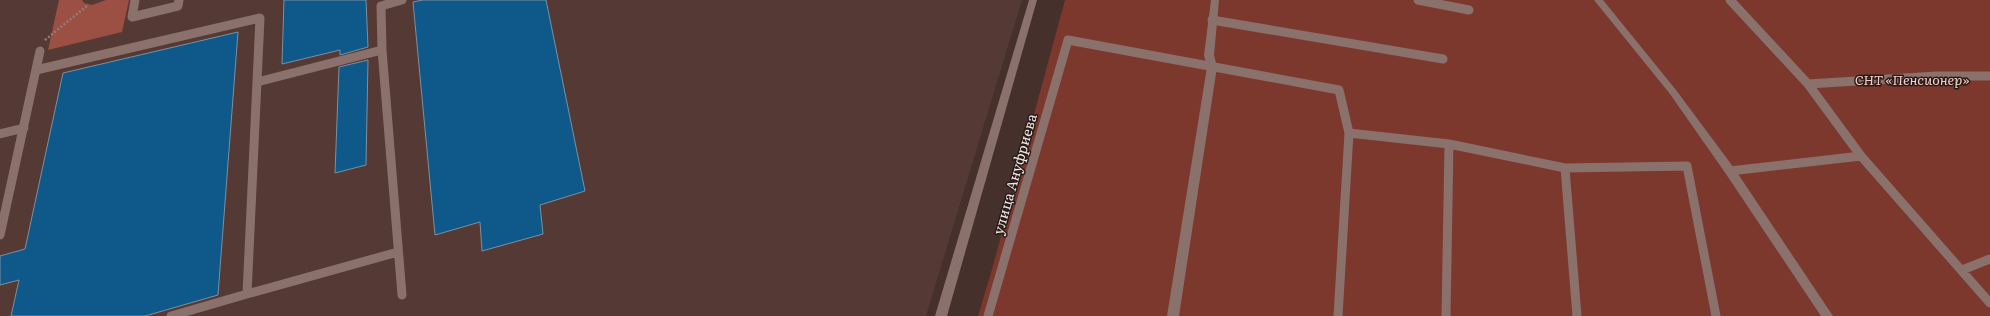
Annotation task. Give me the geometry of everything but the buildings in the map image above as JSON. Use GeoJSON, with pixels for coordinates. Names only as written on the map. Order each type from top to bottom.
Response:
{"type":"FeatureCollection","features":[{"type":"Feature","properties":{"kind":"street"},"geometry":{"type":"LineString","coordinates":[[941,316],[1033,0]]}},
{"type":"Feature","properties":{"kind":"street"},"geometry":{"type":"LineString","coordinates":[[1173,316],[1212,67],[1209,55],[1214,0]]}},
{"type":"Feature","properties":{"kind":"street"},"geometry":{"type":"LineString","coordinates":[[1598,0],[1673,92],[1730,171],[1827,316]]}},
{"type":"Feature","properties":{"kind":"lane"},"geometry":{"type":"LineString","coordinates":[[135,0],[132,17],[178,6],[179,0]]}},
{"type":"Feature","properties":{"kind":"lane"},"geometry":{"type":"LineString","coordinates":[[402,0],[381,6],[382,50],[402,295]]}},
{"type":"Feature","properties":{"kind":"lane"},"geometry":{"type":"LineString","coordinates":[[1418,0],[1468,10]]}},
{"type":"Feature","properties":{"kind":"lane"},"geometry":{"type":"LineString","coordinates":[[1730,0],[1808,84],[1861,156],[1990,303]]}},
{"type":"Feature","properties":{"kind":"lane"},"geometry":{"type":"LineString","coordinates":[[36,70],[260,18],[246,294]]}},
{"type":"Feature","properties":{"kind":"lane"},"geometry":{"type":"LineString","coordinates":[[1212,20],[1443,58]]}},
{"type":"Feature","properties":{"kind":"lane","name":"улица Ануфриева"},"geometry":{"type":"LineString","coordinates":[[988,316],[1068,40],[1212,67]]}},
{"type":"Feature","properties":{"kind":"lane"},"geometry":{"type":"LineString","coordinates":[[257,82],[382,50]]}},
{"type":"Feature","properties":{"kind":"lane"},"geometry":{"type":"LineString","coordinates":[[0,235],[40,51]]}},
{"type":"Feature","properties":{"kind":"lane"},"geometry":{"type":"LineString","coordinates":[[1212,67],[1339,90],[1349,133],[1338,316]]}},
{"type":"Feature","properties":{"kind":"lane"},"geometry":{"type":"LineString","coordinates":[[1808,84],[1937,76],[1990,76]]}},
{"type":"Feature","properties":{"kind":"lane"},"geometry":{"type":"LineString","coordinates":[[0,134],[24,128]]}},
{"type":"Feature","properties":{"kind":"lane"},"geometry":{"type":"LineString","coordinates":[[1349,133],[1449,144],[1565,168],[1687,166],[1716,316]]}},
{"type":"Feature","properties":{"kind":"lane"},"geometry":{"type":"LineString","coordinates":[[1446,316],[1449,144]]}},
{"type":"Feature","properties":{"kind":"lane"},"geometry":{"type":"LineString","coordinates":[[1730,171],[1861,156]]}},
{"type":"Feature","properties":{"kind":"lane"},"geometry":{"type":"LineString","coordinates":[[1565,168],[1577,316]]}},
{"type":"Feature","properties":{"kind":"lane"},"geometry":{"type":"LineString","coordinates":[[171,316],[398,252]]}},
{"type":"Feature","properties":{"kind":"lane"},"geometry":{"type":"LineString","coordinates":[[1962,270],[1990,259]]}},
{"type":"Feature","properties":{"kind":"path"},"geometry":{"type":"LineString","coordinates":[[43,41],[88,5]]}},
{"type":"Feature","properties":{"kind":"shaded area"},"geometry":{"type":"Polygon","coordinates":[[[0,0],[1022,0],[926,316],[0,316],[0,0]]]}},
{"type":"Feature","properties":{"kind":"shaded area"},"geometry":{"type":"Polygon","coordinates":[[[59,0],[82,0],[84,3],[92,5],[106,0],[129,0],[122,32],[48,50],[59,0]]]}},
{"type":"Feature","properties":{"kind":"green space","name":"СНТ «Пенсионер»"},"geometry":{"type":"Polygon","coordinates":[[[1065,0],[1990,0],[1990,316],[978,316],[1065,0]]]}}]}
